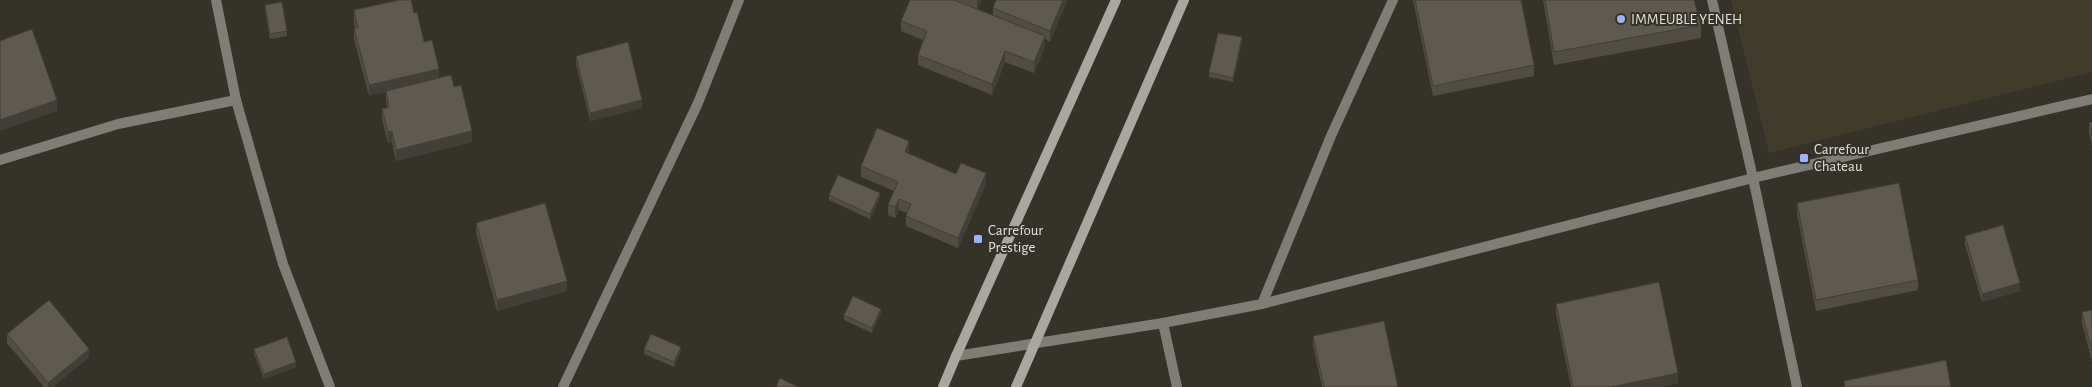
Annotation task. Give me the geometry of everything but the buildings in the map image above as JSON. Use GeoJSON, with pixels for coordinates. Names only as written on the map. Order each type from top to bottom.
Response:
{"type":"FeatureCollection","features":[{"type":"Feature","properties":{"kind":"main road"},"geometry":{"type":"LineString","coordinates":[[943,387],[1116,0]]}},
{"type":"Feature","properties":{"kind":"main road"},"geometry":{"type":"LineString","coordinates":[[1016,387],[1184,0]]}},
{"type":"Feature","properties":{"kind":"street"},"geometry":{"type":"LineString","coordinates":[[216,0],[236,100],[283,264],[330,387]]}},
{"type":"Feature","properties":{"kind":"street"},"geometry":{"type":"LineString","coordinates":[[563,387],[698,103],[739,0]]}},
{"type":"Feature","properties":{"kind":"street"},"geometry":{"type":"LineString","coordinates":[[1262,304],[1331,136],[1392,0]]}},
{"type":"Feature","properties":{"kind":"street"},"geometry":{"type":"LineString","coordinates":[[1712,0],[1753,178],[1797,387]]}},
{"type":"Feature","properties":{"kind":"street"},"geometry":{"type":"LineString","coordinates":[[956,356],[1034,345],[1262,304],[1753,178],[2092,99]]}},
{"type":"Feature","properties":{"kind":"street"},"geometry":{"type":"LineString","coordinates":[[0,160],[118,124],[236,100]]}},
{"type":"Feature","properties":{"kind":"street"},"geometry":{"type":"LineString","coordinates":[[1163,323],[1177,387]]}},
{"type":"Feature","properties":{"kind":"shaded area"},"geometry":{"type":"Polygon","coordinates":[[[1731,0],[2092,0],[2092,72],[1769,153],[1731,0]]]}},
{"type":"Feature","properties":{"kind":"place","name":"IMMEUBLE YENEH"},"geometry":{"type":"Point","coordinates":[1621,19]}},
{"type":"Feature","properties":{"kind":"place","name":"Carrefour Chateau"},"geometry":{"type":"Point","coordinates":[1804,158]}},
{"type":"Feature","properties":{"kind":"place","name":"Carrefour Prestige"},"geometry":{"type":"Point","coordinates":[978,239]}}]}
